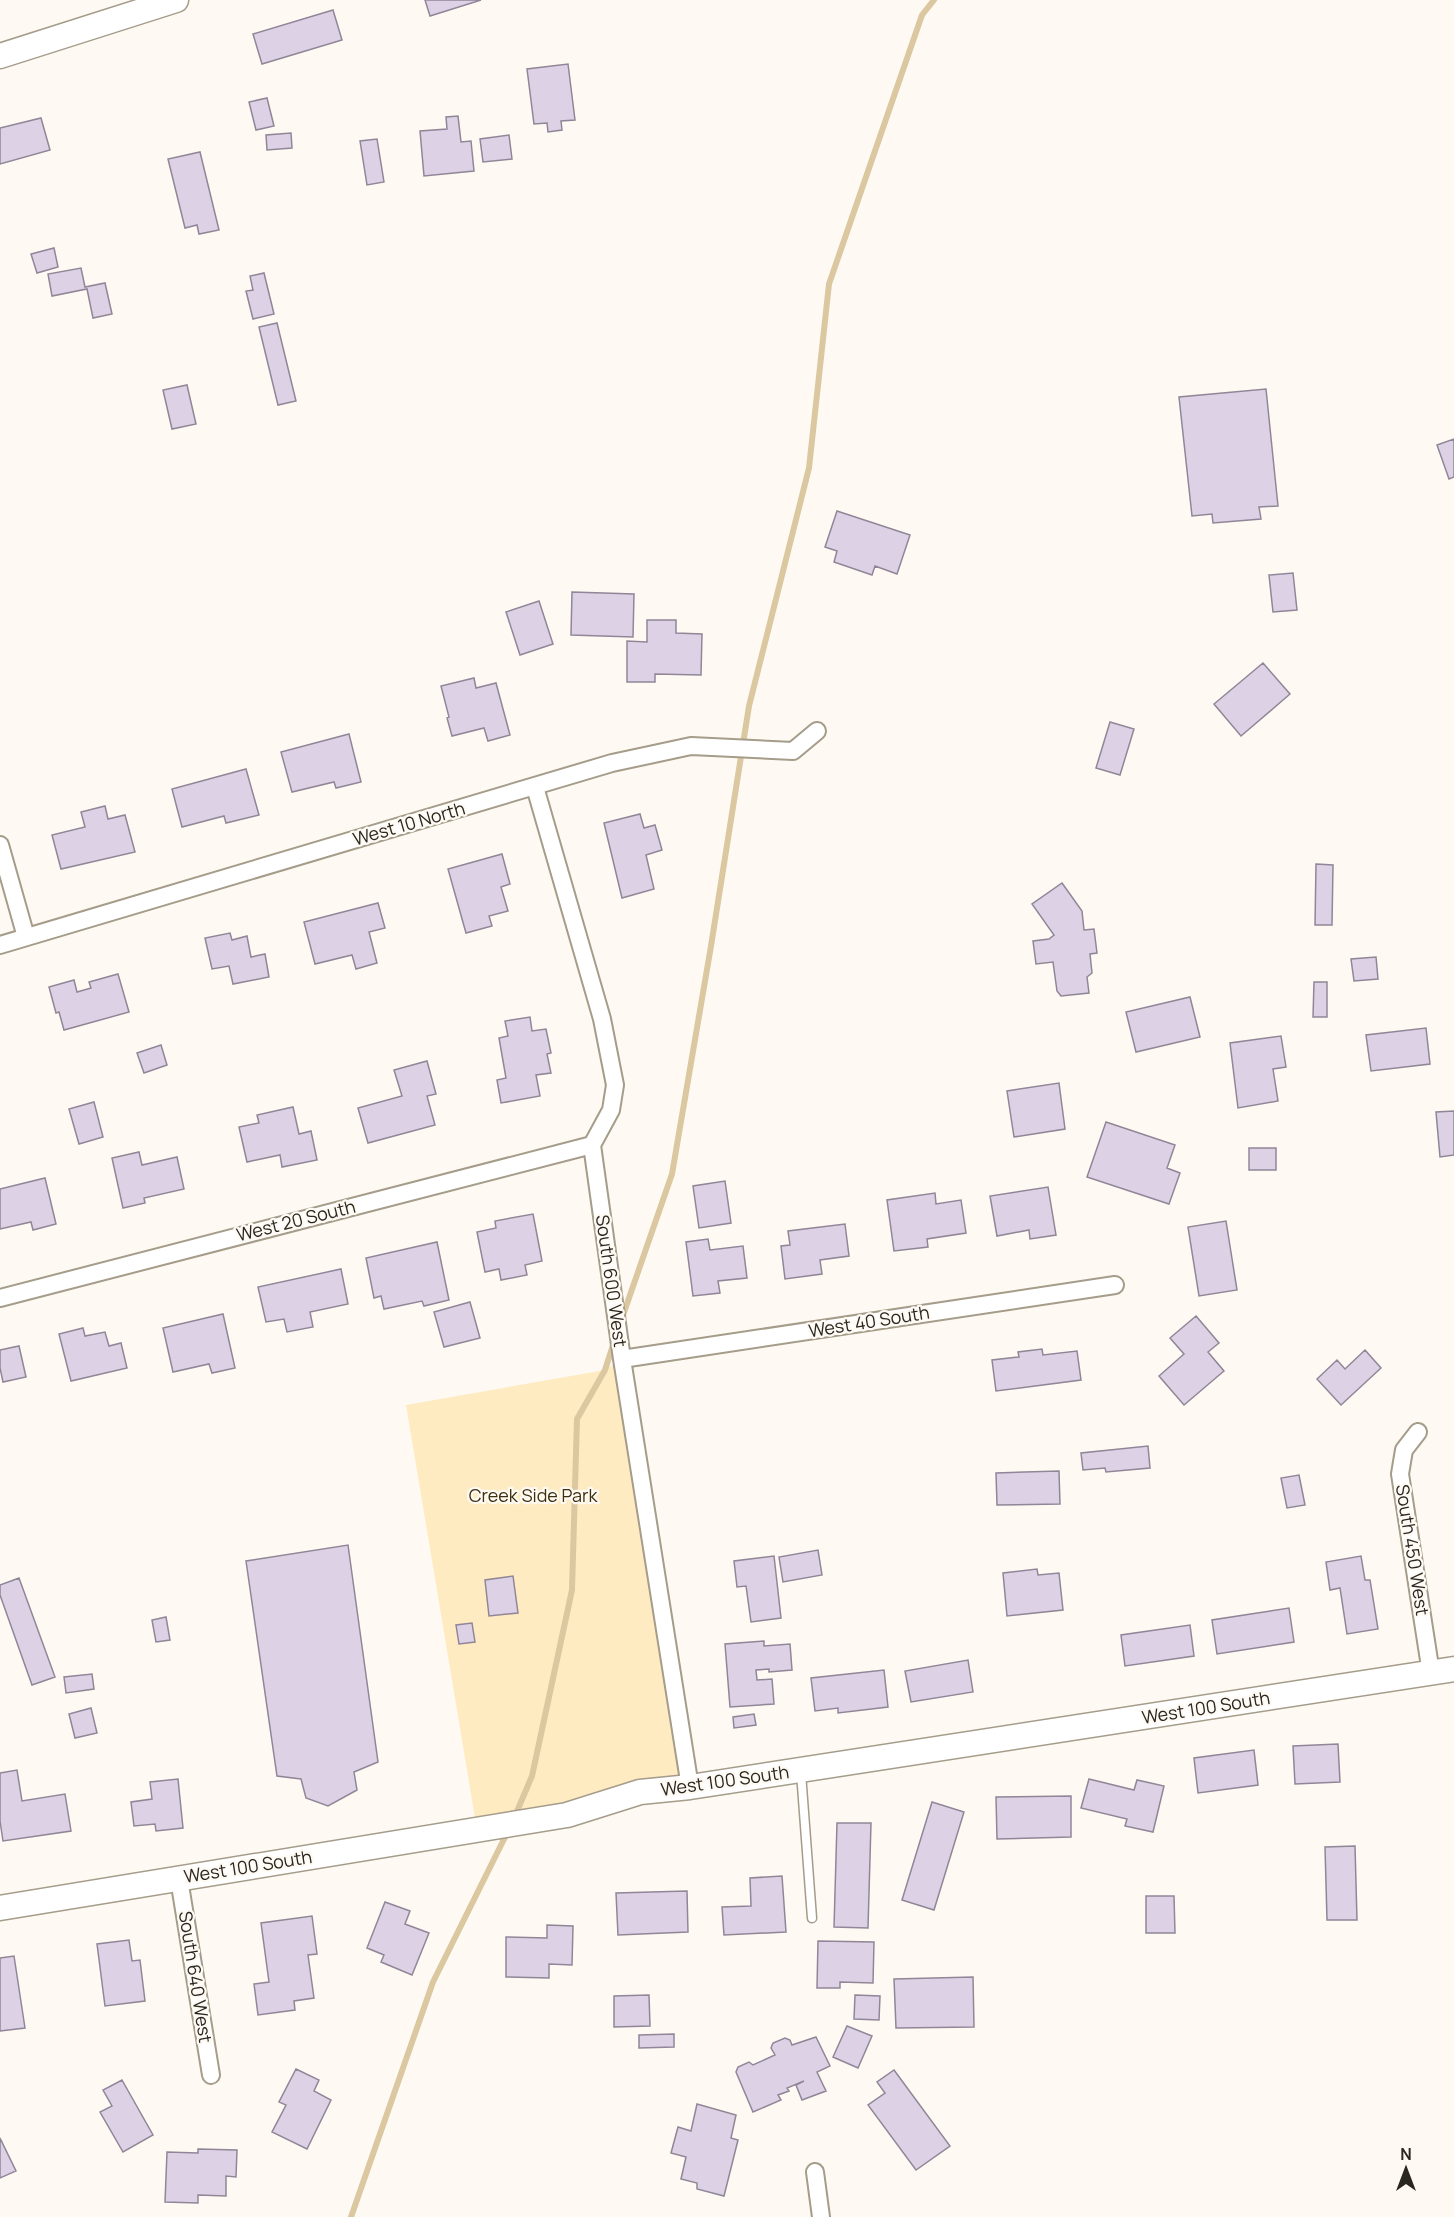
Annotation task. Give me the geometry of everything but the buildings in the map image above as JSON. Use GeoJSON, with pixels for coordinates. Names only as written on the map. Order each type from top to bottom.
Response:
{"type":"FeatureCollection","features":[{"type":"Feature","properties":{"kind":"street"},"geometry":{"type":"LineString","coordinates":[[0,56],[176,0]]}},
{"type":"Feature","properties":{"kind":"street","name":"West 10 North"},"geometry":{"type":"LineString","coordinates":[[0,945],[612,763],[691,746],[793,751],[817,731]]}},
{"type":"Feature","properties":{"kind":"street"},"geometry":{"type":"LineString","coordinates":[[535,787],[602,1019],[615,1085],[611,1110],[592,1145]]}},
{"type":"Feature","properties":{"kind":"street"},"geometry":{"type":"LineString","coordinates":[[0,845],[26,937]]}},
{"type":"Feature","properties":{"kind":"street","name":"West 20 South"},"geometry":{"type":"LineString","coordinates":[[0,1298],[592,1145]]}},
{"type":"Feature","properties":{"kind":"street","name":"South 600 West"},"geometry":{"type":"LineString","coordinates":[[592,1145],[622,1359],[690,1787]]}},
{"type":"Feature","properties":{"kind":"street","name":"West 40 South"},"geometry":{"type":"LineString","coordinates":[[622,1359],[1115,1285]]}},
{"type":"Feature","properties":{"kind":"street","name":"South 450 West"},"geometry":{"type":"LineString","coordinates":[[1418,1432],[1404,1450],[1400,1474],[1443,1671]]}},
{"type":"Feature","properties":{"kind":"street","name":"West 100 South"},"geometry":{"type":"LineString","coordinates":[[0,1908],[567,1815],[640,1792],[690,1787],[1443,1671]]}},
{"type":"Feature","properties":{"kind":"street","name":"South 640 West"},"geometry":{"type":"LineString","coordinates":[[179,1879],[211,2075]]}},
{"type":"Feature","properties":{"kind":"street"},"geometry":{"type":"LineString","coordinates":[[815,2172],[821,2217]]}},
{"type":"Feature","properties":{"kind":"lane"},"geometry":{"type":"LineString","coordinates":[[801,1770],[812,1918]]}},
{"type":"Feature","properties":{"kind":"green space","name":"Creek Side Park"},"geometry":{"type":"Polygon","coordinates":[[[622,1359],[690,1787],[477,1830],[406,1405],[605,1370],[622,1359]]]}},
{"type":"Feature","properties":{"kind":"waterway"},"geometry":{"type":"LineString","coordinates":[[621,1321],[672,1174],[749,706],[809,468],[829,284],[922,15],[934,0]]}},
{"type":"Feature","properties":{"kind":"waterway"},"geometry":{"type":"LineString","coordinates":[[515,1816],[532,1776],[572,1590],[577,1419],[605,1370],[614,1342]]}},
{"type":"Feature","properties":{"kind":"waterway"},"geometry":{"type":"LineString","coordinates":[[351,2217],[433,1982],[508,1831]]}}]}
